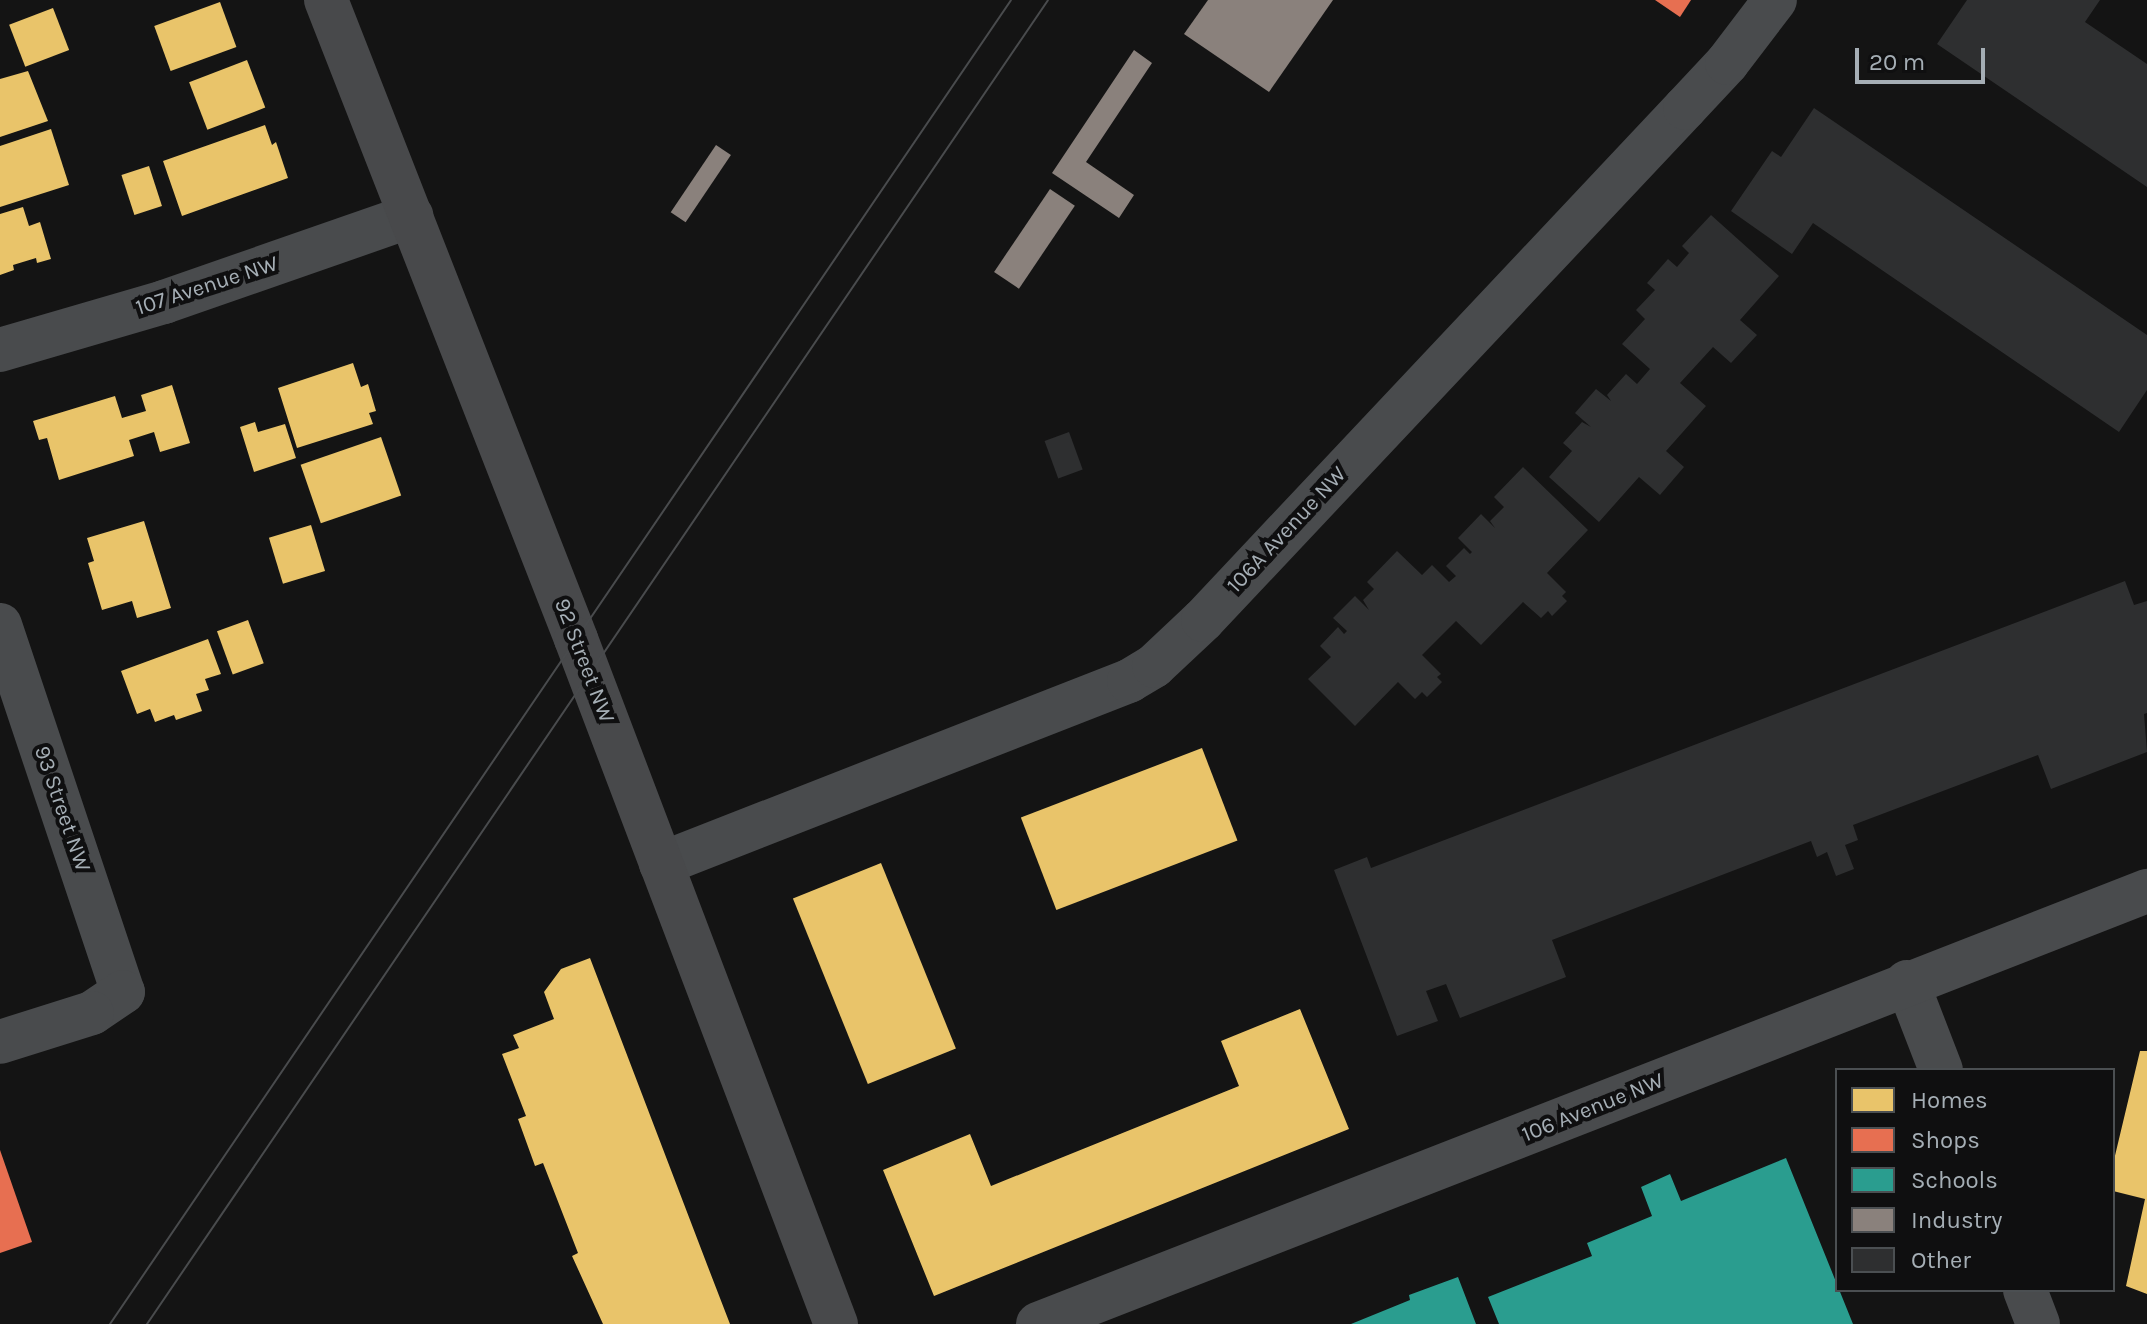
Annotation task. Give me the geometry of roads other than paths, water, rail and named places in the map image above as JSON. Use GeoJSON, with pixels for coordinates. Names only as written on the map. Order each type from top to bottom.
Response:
{"type":"FeatureCollection","features":[{"type":"Feature","properties":{"kind":"street","name":"92 Street NW"},"geometry":{"type":"LineString","coordinates":[[326,0],[836,1324]]}},
{"type":"Feature","properties":{"kind":"street","name":"106A Avenue NW"},"geometry":{"type":"LineString","coordinates":[[661,864],[1129,681],[1154,666],[1203,620],[1727,63],[1775,0]]}},
{"type":"Feature","properties":{"kind":"street","name":"107 Avenue NW"},"geometry":{"type":"LineString","coordinates":[[0,350],[164,302],[411,216]]}},
{"type":"Feature","properties":{"kind":"street","name":"93 Street NW"},"geometry":{"type":"LineString","coordinates":[[0,625],[123,992],[92,1013],[0,1042]]}},
{"type":"Feature","properties":{"kind":"street","name":"106 Avenue NW"},"geometry":{"type":"LineString","coordinates":[[1038,1324],[1907,982],[2147,891]]}},
{"type":"Feature","properties":{"kind":"street"},"geometry":{"type":"LineString","coordinates":[[1907,982],[1940,1068]]}},
{"type":"Feature","properties":{"kind":"street"},"geometry":{"type":"LineString","coordinates":[[2026,1292],[2038,1324]]}},
{"type":"Feature","properties":{"kind":"tram line"},"geometry":{"type":"LineString","coordinates":[[110,1324],[1011,0]]}},
{"type":"Feature","properties":{"kind":"tram line"},"geometry":{"type":"LineString","coordinates":[[147,1324],[1048,0]]}}]}
